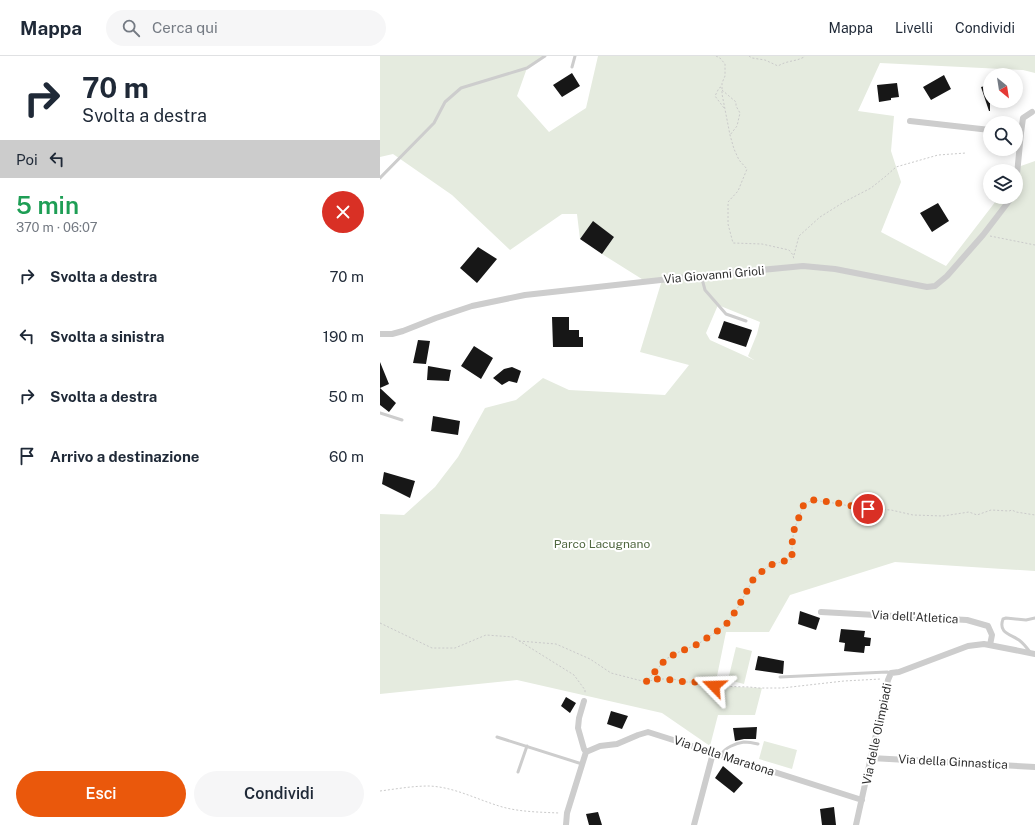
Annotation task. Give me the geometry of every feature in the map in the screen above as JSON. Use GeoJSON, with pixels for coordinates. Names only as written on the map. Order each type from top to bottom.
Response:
{"type":"FeatureCollection","features":[{"type":"Feature","properties":{"kind":"street"},"geometry":{"type":"LineString","coordinates":[[1023,118],[1032,112]]}},
{"type":"Feature","properties":{"kind":"street"},"geometry":{"type":"LineString","coordinates":[[910,121],[983,129]]}},
{"type":"Feature","properties":{"kind":"street","name":"Via Giovanni Grioli"},"geometry":{"type":"LineString","coordinates":[[380,334],[392,334],[404,331],[472,306],[525,295],[701,275],[803,266],[835,269],[928,287],[935,286],[947,276],[983,235],[1007,204]]}},
{"type":"Feature","properties":{"kind":"street","name":"Via dell'Atletica"},"geometry":{"type":"LineString","coordinates":[[821,612],[967,620],[988,626],[992,635],[990,645]]}},
{"type":"Feature","properties":{"kind":"street","name":"Via delle Olimpiadi"},"geometry":{"type":"LineString","coordinates":[[856,825],[888,680],[891,673],[899,672],[968,646],[984,644],[1033,654]]}},
{"type":"Feature","properties":{"kind":"street"},"geometry":{"type":"LineString","coordinates":[[566,825],[567,813],[586,752],[578,728],[584,701]]}},
{"type":"Feature","properties":{"kind":"street","name":"Via Della Maratona"},"geometry":{"type":"LineString","coordinates":[[586,752],[600,746],[617,744],[648,732],[862,800]]}},
{"type":"Feature","properties":{"kind":"street"},"geometry":{"type":"LineString","coordinates":[[694,825],[713,753]]}},
{"type":"Feature","properties":{"kind":"street","name":"Via della Ginnastica"},"geometry":{"type":"LineString","coordinates":[[871,758],[1035,767]]}},
{"type":"Feature","properties":{"kind":"lane"},"geometry":{"type":"LineString","coordinates":[[380,178],[434,123],[445,102],[461,88],[527,68],[545,56]]}},
{"type":"Feature","properties":{"kind":"lane"},"geometry":{"type":"LineString","coordinates":[[572,67],[575,56]]}},
{"type":"Feature","properties":{"kind":"lane"},"geometry":{"type":"LineString","coordinates":[[701,275],[705,290],[726,314],[746,321]]}},
{"type":"Feature","properties":{"kind":"lane"},"geometry":{"type":"LineString","coordinates":[[380,413],[402,420]]}},
{"type":"Feature","properties":{"kind":"lane"},"geometry":{"type":"LineString","coordinates":[[1033,654],[1020,641],[1006,633],[1001,624],[1002,619],[1006,618],[1026,620],[1035,618]]}},
{"type":"Feature","properties":{"kind":"lane"},"geometry":{"type":"LineString","coordinates":[[780,677],[891,673]]}},
{"type":"Feature","properties":{"kind":"lane"},"geometry":{"type":"LineString","coordinates":[[497,737],[582,764]]}},
{"type":"Feature","properties":{"kind":"lane"},"geometry":{"type":"LineString","coordinates":[[721,755],[723,750],[744,742],[758,744]]}},
{"type":"Feature","properties":{"kind":"lane"},"geometry":{"type":"LineString","coordinates":[[518,772],[527,746]]}},
{"type":"Feature","properties":{"kind":"path"},"geometry":{"type":"LineString","coordinates":[[716,56],[725,64],[725,76],[722,83],[722,89],[724,110],[730,135],[739,160],[747,169],[738,191],[728,202],[728,224],[733,242],[762,244],[789,250],[793,255]]}},
{"type":"Feature","properties":{"kind":"path"},"geometry":{"type":"LineString","coordinates":[[749,56],[752,58],[765,60],[778,66],[784,62],[798,60],[805,56]]}},
{"type":"Feature","properties":{"kind":"path"},"geometry":{"type":"LineString","coordinates":[[722,86],[719,88],[715,96],[724,110]]}},
{"type":"Feature","properties":{"kind":"path"},"geometry":{"type":"LineString","coordinates":[[722,89],[736,102],[736,106],[740,113],[737,126],[730,135]]}},
{"type":"Feature","properties":{"kind":"path"},"geometry":{"type":"LineString","coordinates":[[795,267],[793,255],[799,236],[820,217],[871,188],[896,167],[938,155],[966,153]]}},
{"type":"Feature","properties":{"kind":"path"},"geometry":{"type":"LineString","coordinates":[[983,235],[1035,245]]}},
{"type":"Feature","properties":{"kind":"path"},"geometry":{"type":"LineString","coordinates":[[646,682],[666,659],[698,644],[725,626],[737,609],[754,578],[770,565],[792,559],[794,530],[804,504],[813,500],[832,502],[858,508],[891,510],[913,515],[943,516],[969,512],[978,515],[991,510],[1012,510],[1035,515]]}},
{"type":"Feature","properties":{"kind":"path"},"geometry":{"type":"LineString","coordinates":[[380,623],[432,648],[455,648],[486,635],[513,638],[574,675],[585,690],[584,701]]}},
{"type":"Feature","properties":{"kind":"path"},"geometry":{"type":"LineString","coordinates":[[519,641],[556,644],[590,659],[611,673],[646,682],[657,679],[685,682],[714,680],[714,686],[782,688],[857,680],[888,680]]}},
{"type":"Feature","properties":{"kind":"path"},"geometry":{"type":"LineString","coordinates":[[380,791],[429,786],[457,790],[497,805],[520,811],[567,813]]}},
{"type":"Feature","properties":{"kind":"green space","name":"Parco Lacugnano"},"geometry":{"type":"Polygon","coordinates":[[[380,56],[546,56],[527,68],[517,96],[549,132],[586,108],[598,56],[1035,56],[1035,73],[1023,70],[1023,68],[983,68],[880,63],[858,111],[894,116],[891,151],[901,182],[881,232],[946,266],[994,204],[1023,204],[1023,165],[1035,161],[1035,571],[895,562],[790,595],[769,632],[726,632],[715,686],[762,688],[755,715],[718,715],[710,746],[662,713],[517,680],[380,694],[380,514],[404,515],[435,487],[458,457],[485,408],[516,400],[543,378],[569,390],[665,395],[689,365],[640,352],[662,280],[645,281],[602,254],[614,237],[593,222],[580,239],[577,214],[562,214],[510,250],[452,195],[393,154],[380,157],[380,56]],[[718,305],[706,333],[710,340],[754,360],[748,356],[760,322],[718,305]]]}},
{"type":"Feature","properties":{"kind":"green space"},"geometry":{"type":"Polygon","coordinates":[[[736,647],[752,651],[744,684],[728,680],[736,647]]]}},
{"type":"Feature","properties":{"kind":"green space"},"geometry":{"type":"Polygon","coordinates":[[[764,741],[797,750],[792,769],[759,759],[764,741]]]}},
{"type":"Feature","properties":{"kind":"building"},"geometry":{"type":"Polygon","coordinates":[[[572,73],[580,86],[562,97],[553,85],[572,73]]]}},
{"type":"Feature","properties":{"kind":"building"},"geometry":{"type":"Polygon","coordinates":[[[944,75],[951,89],[931,100],[923,87],[944,75]]]}},
{"type":"Feature","properties":{"kind":"building"},"geometry":{"type":"Polygon","coordinates":[[[897,83],[899,97],[879,102],[877,85],[897,83]]]}},
{"type":"Feature","properties":{"kind":"building"},"geometry":{"type":"Polygon","coordinates":[[[938,203],[949,221],[932,232],[920,213],[938,203]]]}},
{"type":"Feature","properties":{"kind":"building"},"geometry":{"type":"Polygon","coordinates":[[[593,221],[614,237],[602,254],[580,239],[593,221]]]}},
{"type":"Feature","properties":{"kind":"building"},"geometry":{"type":"Polygon","coordinates":[[[478,247],[497,259],[477,283],[460,268],[478,247]]]}},
{"type":"Feature","properties":{"kind":"building"},"geometry":{"type":"Polygon","coordinates":[[[552,317],[569,317],[569,330],[579,330],[579,337],[583,337],[583,347],[553,347],[552,317]]]}},
{"type":"Feature","properties":{"kind":"building"},"geometry":{"type":"Polygon","coordinates":[[[724,321],[752,330],[746,347],[718,338],[724,321]]]}},
{"type":"Feature","properties":{"kind":"building"},"geometry":{"type":"Polygon","coordinates":[[[418,340],[430,341],[426,364],[413,363],[418,340]]]}},
{"type":"Feature","properties":{"kind":"building"},"geometry":{"type":"Polygon","coordinates":[[[474,346],[493,358],[481,379],[461,366],[474,346]]]}},
{"type":"Feature","properties":{"kind":"building"},"geometry":{"type":"Polygon","coordinates":[[[380,362],[389,384],[380,388],[380,362]]]}},
{"type":"Feature","properties":{"kind":"building"},"geometry":{"type":"Polygon","coordinates":[[[428,366],[451,370],[449,381],[427,380],[428,366]]]}},
{"type":"Feature","properties":{"kind":"building"},"geometry":{"type":"Polygon","coordinates":[[[512,367],[521,371],[517,383],[509,381],[502,385],[493,378],[504,369],[512,367]]]}},
{"type":"Feature","properties":{"kind":"building"},"geometry":{"type":"Polygon","coordinates":[[[380,388],[396,403],[389,412],[380,405],[380,388]]]}},
{"type":"Feature","properties":{"kind":"building"},"geometry":{"type":"Polygon","coordinates":[[[433,416],[460,421],[458,435],[431,431],[433,416]]]}},
{"type":"Feature","properties":{"kind":"building"},"geometry":{"type":"Polygon","coordinates":[[[384,472],[415,481],[410,498],[382,484],[384,472]]]}},
{"type":"Feature","properties":{"kind":"building"},"geometry":{"type":"Polygon","coordinates":[[[800,611],[820,618],[816,630],[798,624],[800,611]]]}},
{"type":"Feature","properties":{"kind":"building"},"geometry":{"type":"Polygon","coordinates":[[[841,629],[865,631],[864,637],[871,638],[870,646],[865,646],[864,653],[844,651],[845,643],[839,642],[841,629]]]}},
{"type":"Feature","properties":{"kind":"building"},"geometry":{"type":"Polygon","coordinates":[[[758,656],[784,661],[783,674],[755,670],[758,656]]]}},
{"type":"Feature","properties":{"kind":"building"},"geometry":{"type":"Polygon","coordinates":[[[566,697],[576,703],[570,713],[561,706],[566,697]]]}},
{"type":"Feature","properties":{"kind":"building"},"geometry":{"type":"Polygon","coordinates":[[[611,711],[628,716],[622,729],[607,724],[611,711]]]}},
{"type":"Feature","properties":{"kind":"building"},"geometry":{"type":"Polygon","coordinates":[[[757,727],[756,739],[735,741],[733,728],[757,727]]]}},
{"type":"Feature","properties":{"kind":"building"},"geometry":{"type":"Polygon","coordinates":[[[723,766],[743,783],[734,793],[715,778],[723,766]]]}},
{"type":"Feature","properties":{"kind":"building"},"geometry":{"type":"Polygon","coordinates":[[[834,807],[836,825],[822,825],[820,809],[834,807]]]}},
{"type":"Feature","properties":{"kind":"building"},"geometry":{"type":"Polygon","coordinates":[[[598,812],[602,825],[589,825],[586,814],[598,812]]]}},
{"type":"Feature","properties":{"kind":"route"},"geometry":{"type":"LineString","coordinates":[[714,686],[714,680],[685,682],[657,679],[646,682],[666,659],[698,644],[725,626],[737,609],[754,578],[770,565],[792,559],[794,530],[804,504],[813,500],[868,509]]}}]}
